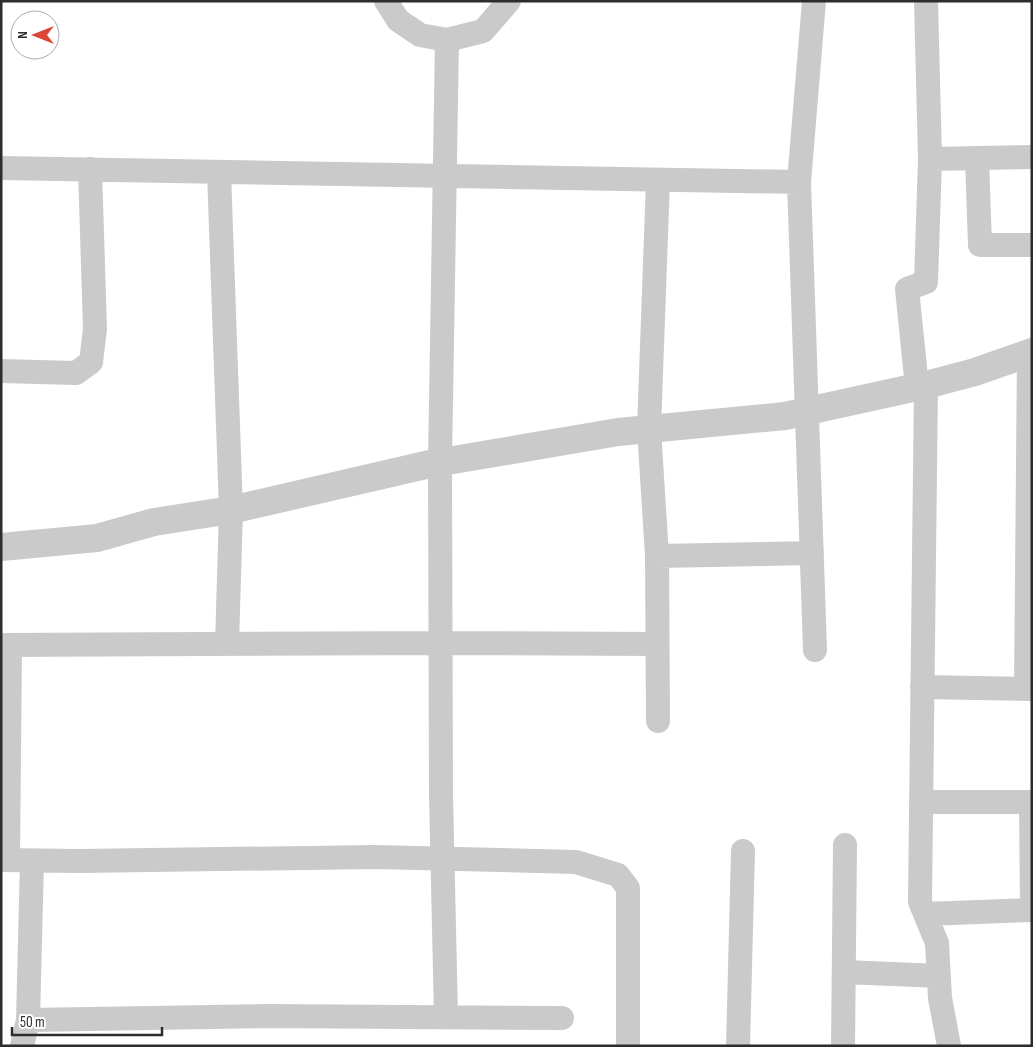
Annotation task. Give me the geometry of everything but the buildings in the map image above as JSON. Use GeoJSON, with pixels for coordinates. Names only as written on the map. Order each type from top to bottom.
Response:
{"type":"FeatureCollection","features":[{"type":"Feature","properties":{"kind":"street"},"geometry":{"type":"LineString","coordinates":[[386,1],[398,20],[420,35],[446,40],[483,31],[509,1]]}},
{"type":"Feature","properties":{"kind":"street"},"geometry":{"type":"LineString","coordinates":[[814,1],[799,182],[815,650]]}},
{"type":"Feature","properties":{"kind":"street"},"geometry":{"type":"LineString","coordinates":[[926,1],[930,158],[926,282],[907,289],[922,386],[920,902],[937,943],[940,998],[949,1046]]}},
{"type":"Feature","properties":{"kind":"street"},"geometry":{"type":"LineString","coordinates":[[446,40],[440,462],[446,1017]]}},
{"type":"Feature","properties":{"kind":"street"},"geometry":{"type":"LineString","coordinates":[[930,158],[1032,156]]}},
{"type":"Feature","properties":{"kind":"street"},"geometry":{"type":"LineString","coordinates":[[977,158],[980,245],[1032,245]]}},
{"type":"Feature","properties":{"kind":"street"},"geometry":{"type":"LineString","coordinates":[[1,168],[799,182]]}},
{"type":"Feature","properties":{"kind":"street"},"geometry":{"type":"LineString","coordinates":[[1,371],[76,373],[91,362],[95,329],[90,169]]}},
{"type":"Feature","properties":{"kind":"street"},"geometry":{"type":"LineString","coordinates":[[219,172],[231,510],[227,644]]}},
{"type":"Feature","properties":{"kind":"street"},"geometry":{"type":"LineString","coordinates":[[658,180],[648,429],[657,556],[656,644],[658,721]]}},
{"type":"Feature","properties":{"kind":"street"},"geometry":{"type":"LineString","coordinates":[[1,546],[96,538],[154,522],[231,510],[440,462],[618,432],[785,416],[922,386],[975,372],[1030,352],[1029,688],[922,687]]}},
{"type":"Feature","properties":{"kind":"street"},"geometry":{"type":"LineString","coordinates":[[657,556],[812,553]]}},
{"type":"Feature","properties":{"kind":"street"},"geometry":{"type":"LineString","coordinates":[[628,1046],[628,888],[618,875],[576,862],[375,857],[5,860],[5,645],[656,644]]}},
{"type":"Feature","properties":{"kind":"street"},"geometry":{"type":"LineString","coordinates":[[921,802],[1032,802],[1032,910],[925,914]]}},
{"type":"Feature","properties":{"kind":"street"},"geometry":{"type":"LineString","coordinates":[[843,1046],[844,845]]}},
{"type":"Feature","properties":{"kind":"street"},"geometry":{"type":"LineString","coordinates":[[738,1046],[743,851]]}},
{"type":"Feature","properties":{"kind":"street"},"geometry":{"type":"LineString","coordinates":[[22,1046],[28,1020],[32,861]]}},
{"type":"Feature","properties":{"kind":"street"},"geometry":{"type":"LineString","coordinates":[[844,972],[939,976]]}},
{"type":"Feature","properties":{"kind":"street"},"geometry":{"type":"LineString","coordinates":[[28,1020],[267,1016],[562,1018]]}}]}
